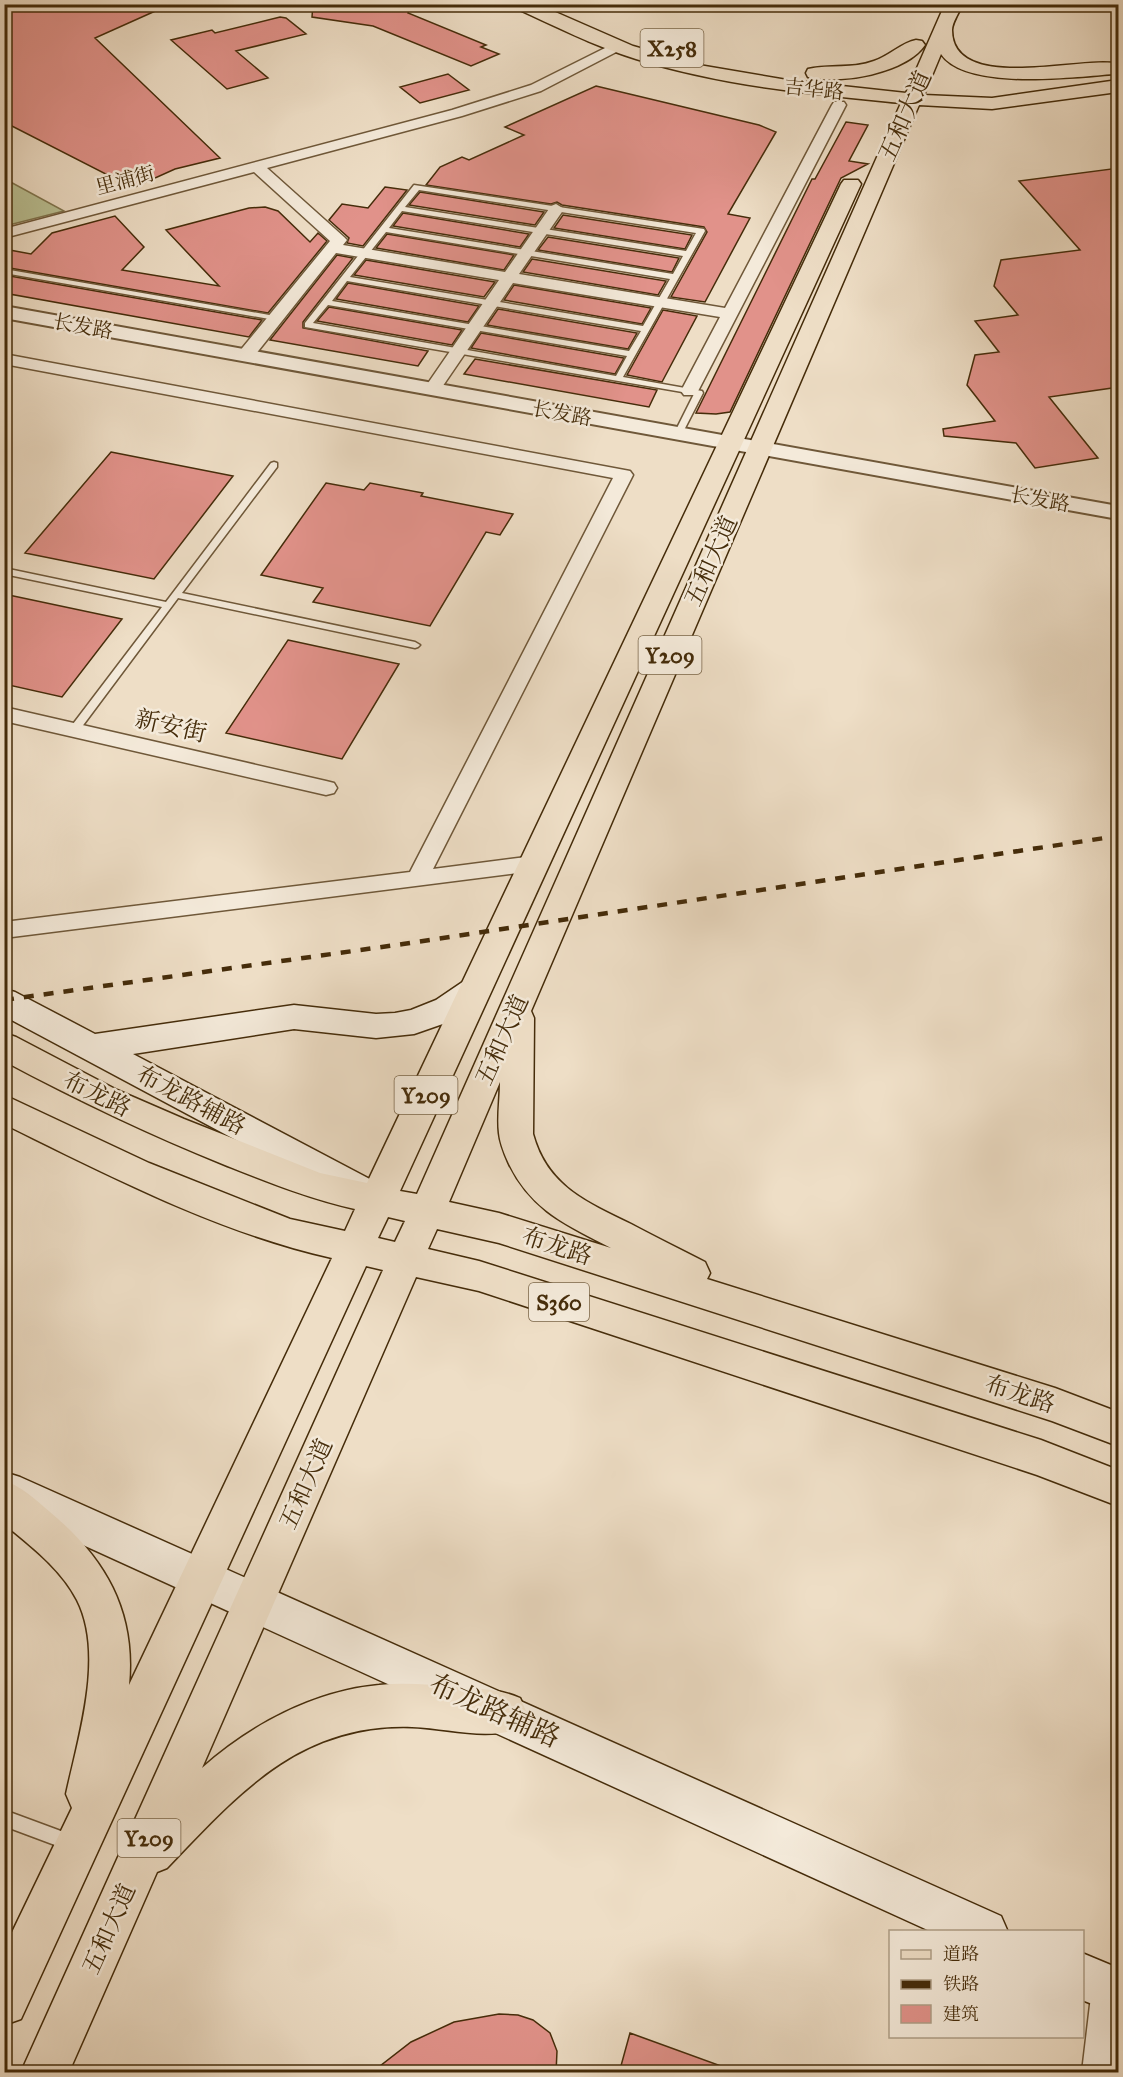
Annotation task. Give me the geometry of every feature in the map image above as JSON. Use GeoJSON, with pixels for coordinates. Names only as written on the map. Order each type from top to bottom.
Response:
{"type":"FeatureCollection","features":[{"type":"Feature","properties":{"kind":"main road","name":"吉华路"},"geometry":{"type":"LineString","coordinates":[[520,4],[617,46],[693,69],[798,88],[905,91],[985,86],[1119,69]]}},
{"type":"Feature","properties":{"kind":"main road","name":"吉华路"},"geometry":{"type":"LineString","coordinates":[[560,4],[659,45],[707,58],[975,104],[1034,99],[1119,86]]}},
{"type":"Feature","properties":{"kind":"main road","name":"五和大道"},"geometry":{"type":"LineString","coordinates":[[4,2002],[731,443],[876,118],[905,91],[916,45],[954,4]]}},
{"type":"Feature","properties":{"kind":"main road"},"geometry":{"type":"LineString","coordinates":[[934,27],[952,56],[961,63],[991,73],[1119,69]]}},
{"type":"Feature","properties":{"kind":"main road","name":"五和大道"},"geometry":{"type":"LineString","coordinates":[[45,2073],[406,1260],[760,448],[905,91],[934,27]]}},
{"type":"Feature","properties":{"kind":"main road"},"geometry":{"type":"LineString","coordinates":[[788,73],[833,74],[869,69],[895,61],[916,45]]}},
{"type":"Feature","properties":{"kind":"main road"},"geometry":{"type":"LineString","coordinates":[[693,69],[754,89],[839,105],[876,118]]}},
{"type":"Feature","properties":{"kind":"main road"},"geometry":{"type":"LineString","coordinates":[[94,1047],[294,1017],[376,1026],[405,1023],[448,1010],[476,990]]}},
{"type":"Feature","properties":{"kind":"main road","name":"布龙路辅路"},"geometry":{"type":"LineString","coordinates":[[4,1001],[378,1200]]}},
{"type":"Feature","properties":{"kind":"main road"},"geometry":{"type":"LineString","coordinates":[[519,1002],[516,1134],[519,1152],[527,1169],[538,1184],[568,1209],[774,1315]]}},
{"type":"Feature","properties":{"kind":"main road","name":"布龙路"},"geometry":{"type":"LineString","coordinates":[[4,1046],[105,1099],[232,1154],[316,1186],[499,1228],[1055,1405],[1119,1429]]}},
{"type":"Feature","properties":{"kind":"main road","name":"S360"},"geometry":{"type":"LineString","coordinates":[[4,1108],[137,1173],[285,1233],[479,1276],[1041,1458],[1119,1488]]}},
{"type":"Feature","properties":{"kind":"main road","name":"布龙路辅路"},"geometry":{"type":"LineString","coordinates":[[4,1490],[202,1581],[505,1713],[981,1930]]}},
{"type":"Feature","properties":{"kind":"main road"},"geometry":{"type":"LineString","coordinates":[[4,1498],[72,1560],[89,1583],[102,1610],[109,1639],[111,1672],[106,1706],[78,1845]]}},
{"type":"Feature","properties":{"kind":"main road"},"geometry":{"type":"LineString","coordinates":[[137,1866],[234,1768],[276,1741],[312,1724],[341,1714],[399,1705],[505,1713]]}},
{"type":"Feature","properties":{"kind":"street","name":"里浦街"},"geometry":{"type":"LineString","coordinates":[[4,234],[456,113],[536,88],[617,46]]}},
{"type":"Feature","properties":{"kind":"street"},"geometry":{"type":"LineString","coordinates":[[690,391],[839,105]]}},
{"type":"Feature","properties":{"kind":"street"},"geometry":{"type":"LineString","coordinates":[[245,356],[339,240],[257,166]]}},
{"type":"Feature","properties":{"kind":"street"},"geometry":{"type":"LineString","coordinates":[[432,389],[556,208]]}},
{"type":"Feature","properties":{"kind":"street"},"geometry":{"type":"LineString","coordinates":[[333,248],[730,314]]}},
{"type":"Feature","properties":{"kind":"street","name":"长发路"},"geometry":{"type":"LineString","coordinates":[[4,312],[1119,513]]}},
{"type":"Feature","properties":{"kind":"street"},"geometry":{"type":"LineString","coordinates":[[4,359],[624,475],[417,879]]}},
{"type":"Feature","properties":{"kind":"street","name":"新安街"},"geometry":{"type":"LineString","coordinates":[[4,714],[326,788]]}},
{"type":"Feature","properties":{"kind":"street"},"geometry":{"type":"LineString","coordinates":[[4,930],[534,864]]}},
{"type":"Feature","properties":{"kind":"street"},"geometry":{"type":"LineString","coordinates":[[1099,2073],[1104,1985]]}},
{"type":"Feature","properties":{"kind":"lane"},"geometry":{"type":"LineString","coordinates":[[618,379],[701,231],[417,187],[308,325],[618,379],[690,391],[699,393],[678,434]]}},
{"type":"Feature","properties":{"kind":"lane"},"geometry":{"type":"LineString","coordinates":[[400,208],[688,254]]}},
{"type":"Feature","properties":{"kind":"lane"},"geometry":{"type":"LineString","coordinates":[[384,229],[675,277]]}},
{"type":"Feature","properties":{"kind":"lane"},"geometry":{"type":"LineString","coordinates":[[4,271],[275,318]]}},
{"type":"Feature","properties":{"kind":"lane"},"geometry":{"type":"LineString","coordinates":[[345,278],[645,329]]}},
{"type":"Feature","properties":{"kind":"lane"},"geometry":{"type":"LineString","coordinates":[[326,302],[631,354]]}},
{"type":"Feature","properties":{"kind":"lane"},"geometry":{"type":"LineString","coordinates":[[74,730],[274,465]]}},
{"type":"Feature","properties":{"kind":"lane"},"geometry":{"type":"LineString","coordinates":[[4,571],[168,605]]}},
{"type":"Feature","properties":{"kind":"lane"},"geometry":{"type":"LineString","coordinates":[[176,595],[415,645]]}},
{"type":"Feature","properties":{"kind":"lane"},"geometry":{"type":"LineString","coordinates":[[4,1818],[78,1845]]}},
{"type":"Feature","properties":{"kind":"green space"},"geometry":{"type":"Polygon","coordinates":[[[5,179],[64,211],[5,226],[5,179]]]}},
{"type":"Feature","properties":{"kind":"building"},"geometry":{"type":"Polygon","coordinates":[[[4,4],[171,4],[95,38],[220,158],[175,169],[133,188],[4,122],[4,4]]]}},
{"type":"Feature","properties":{"kind":"building"},"geometry":{"type":"Polygon","coordinates":[[[313,4],[415,4],[408,13],[486,45],[481,47],[499,54],[471,66],[373,26],[312,17],[313,4]]]}},
{"type":"Feature","properties":{"kind":"building"},"geometry":{"type":"Polygon","coordinates":[[[280,17],[286,18],[306,34],[236,51],[268,78],[227,89],[171,40],[212,30],[215,33],[280,17]]]}},
{"type":"Feature","properties":{"kind":"building"},"geometry":{"type":"Polygon","coordinates":[[[448,74],[469,90],[420,103],[400,87],[448,74]]]}},
{"type":"Feature","properties":{"kind":"building"},"geometry":{"type":"Polygon","coordinates":[[[596,86],[759,125],[776,132],[728,214],[750,218],[705,302],[671,297],[707,232],[704,227],[562,205],[557,202],[551,204],[426,185],[440,167],[462,157],[469,160],[524,135],[505,127],[596,86]]]}},
{"type":"Feature","properties":{"kind":"building"},"geometry":{"type":"Polygon","coordinates":[[[846,122],[868,125],[849,161],[868,164],[841,178],[730,412],[696,413],[812,179],[815,179],[846,122]]]}},
{"type":"Feature","properties":{"kind":"building"},"geometry":{"type":"Polygon","coordinates":[[[1119,168],[1119,387],[1049,397],[1098,458],[1035,468],[1016,443],[944,436],[943,429],[995,421],[967,385],[975,355],[999,352],[975,321],[1018,315],[994,286],[1001,260],[1080,250],[1019,181],[1119,168]]]}},
{"type":"Feature","properties":{"kind":"building"},"geometry":{"type":"Polygon","coordinates":[[[385,187],[407,190],[363,246],[347,243],[349,238],[329,220],[342,204],[368,208],[385,187]]]}},
{"type":"Feature","properties":{"kind":"building"},"geometry":{"type":"Polygon","coordinates":[[[420,192],[544,212],[535,225],[409,205],[420,192]]]}},
{"type":"Feature","properties":{"kind":"building"},"geometry":{"type":"Polygon","coordinates":[[[265,207],[278,211],[310,242],[318,233],[327,241],[268,313],[4,267],[4,249],[31,254],[52,233],[115,216],[144,247],[122,270],[219,286],[166,230],[249,208],[265,207]]]}},
{"type":"Feature","properties":{"kind":"building"},"geometry":{"type":"Polygon","coordinates":[[[403,213],[529,234],[520,247],[393,226],[403,213]]]}},
{"type":"Feature","properties":{"kind":"building"},"geometry":{"type":"Polygon","coordinates":[[[563,215],[692,235],[685,249],[554,228],[563,215]]]}},
{"type":"Feature","properties":{"kind":"building"},"geometry":{"type":"Polygon","coordinates":[[[387,234],[514,255],[504,270],[376,248],[387,234]]]}},
{"type":"Feature","properties":{"kind":"building"},"geometry":{"type":"Polygon","coordinates":[[[548,237],[679,258],[672,272],[538,250],[548,237]]]}},
{"type":"Feature","properties":{"kind":"building"},"geometry":{"type":"Polygon","coordinates":[[[337,255],[353,258],[303,322],[303,328],[428,351],[418,366],[270,340],[337,255]]]}},
{"type":"Feature","properties":{"kind":"building"},"geometry":{"type":"Polygon","coordinates":[[[532,259],[666,281],[658,295],[523,272],[532,259]]]}},
{"type":"Feature","properties":{"kind":"building"},"geometry":{"type":"Polygon","coordinates":[[[366,260],[495,282],[484,297],[354,275],[366,260]]]}},
{"type":"Feature","properties":{"kind":"building"},"geometry":{"type":"Polygon","coordinates":[[[4,275],[262,320],[249,337],[4,293],[4,275]]]}},
{"type":"Feature","properties":{"kind":"building"},"geometry":{"type":"Polygon","coordinates":[[[348,283],[479,306],[468,322],[336,299],[348,283]]]}},
{"type":"Feature","properties":{"kind":"building"},"geometry":{"type":"Polygon","coordinates":[[[514,285],[651,308],[642,324],[504,300],[514,285]]]}},
{"type":"Feature","properties":{"kind":"building"},"geometry":{"type":"Polygon","coordinates":[[[329,307],[462,330],[452,345],[317,321],[329,307]]]}},
{"type":"Feature","properties":{"kind":"building"},"geometry":{"type":"Polygon","coordinates":[[[498,309],[637,333],[628,349],[487,325],[498,309]]]}},
{"type":"Feature","properties":{"kind":"building"},"geometry":{"type":"Polygon","coordinates":[[[663,310],[697,316],[662,382],[627,375],[663,310]]]}},
{"type":"Feature","properties":{"kind":"building"},"geometry":{"type":"Polygon","coordinates":[[[481,333],[624,358],[615,374],[471,348],[481,333]]]}},
{"type":"Feature","properties":{"kind":"building"},"geometry":{"type":"Polygon","coordinates":[[[475,359],[657,390],[649,407],[464,374],[475,359]]]}},
{"type":"Feature","properties":{"kind":"building"},"geometry":{"type":"Polygon","coordinates":[[[111,452],[233,476],[154,579],[25,553],[111,452]]]}},
{"type":"Feature","properties":{"kind":"building"},"geometry":{"type":"Polygon","coordinates":[[[326,483],[364,490],[370,483],[423,493],[421,496],[513,514],[500,535],[486,532],[430,626],[313,602],[323,588],[261,575],[326,483]]]}},
{"type":"Feature","properties":{"kind":"building"},"geometry":{"type":"Polygon","coordinates":[[[4,594],[122,619],[62,697],[4,684],[4,594]]]}},
{"type":"Feature","properties":{"kind":"building"},"geometry":{"type":"Polygon","coordinates":[[[288,640],[399,664],[342,759],[226,733],[288,640]]]}},
{"type":"Feature","properties":{"kind":"building"},"geometry":{"type":"Polygon","coordinates":[[[499,2014],[518,2015],[533,2020],[550,2033],[557,2051],[556,2073],[371,2073],[411,2042],[454,2022],[499,2014]]]}},
{"type":"Feature","properties":{"kind":"building"},"geometry":{"type":"Polygon","coordinates":[[[630,2033],[732,2070],[732,2073],[619,2073],[630,2033]]]}},
{"type":"Feature","properties":{"kind":"railway"},"geometry":{"type":"LineString","coordinates":[[4,1000],[403,944],[1118,836]]}}]}
